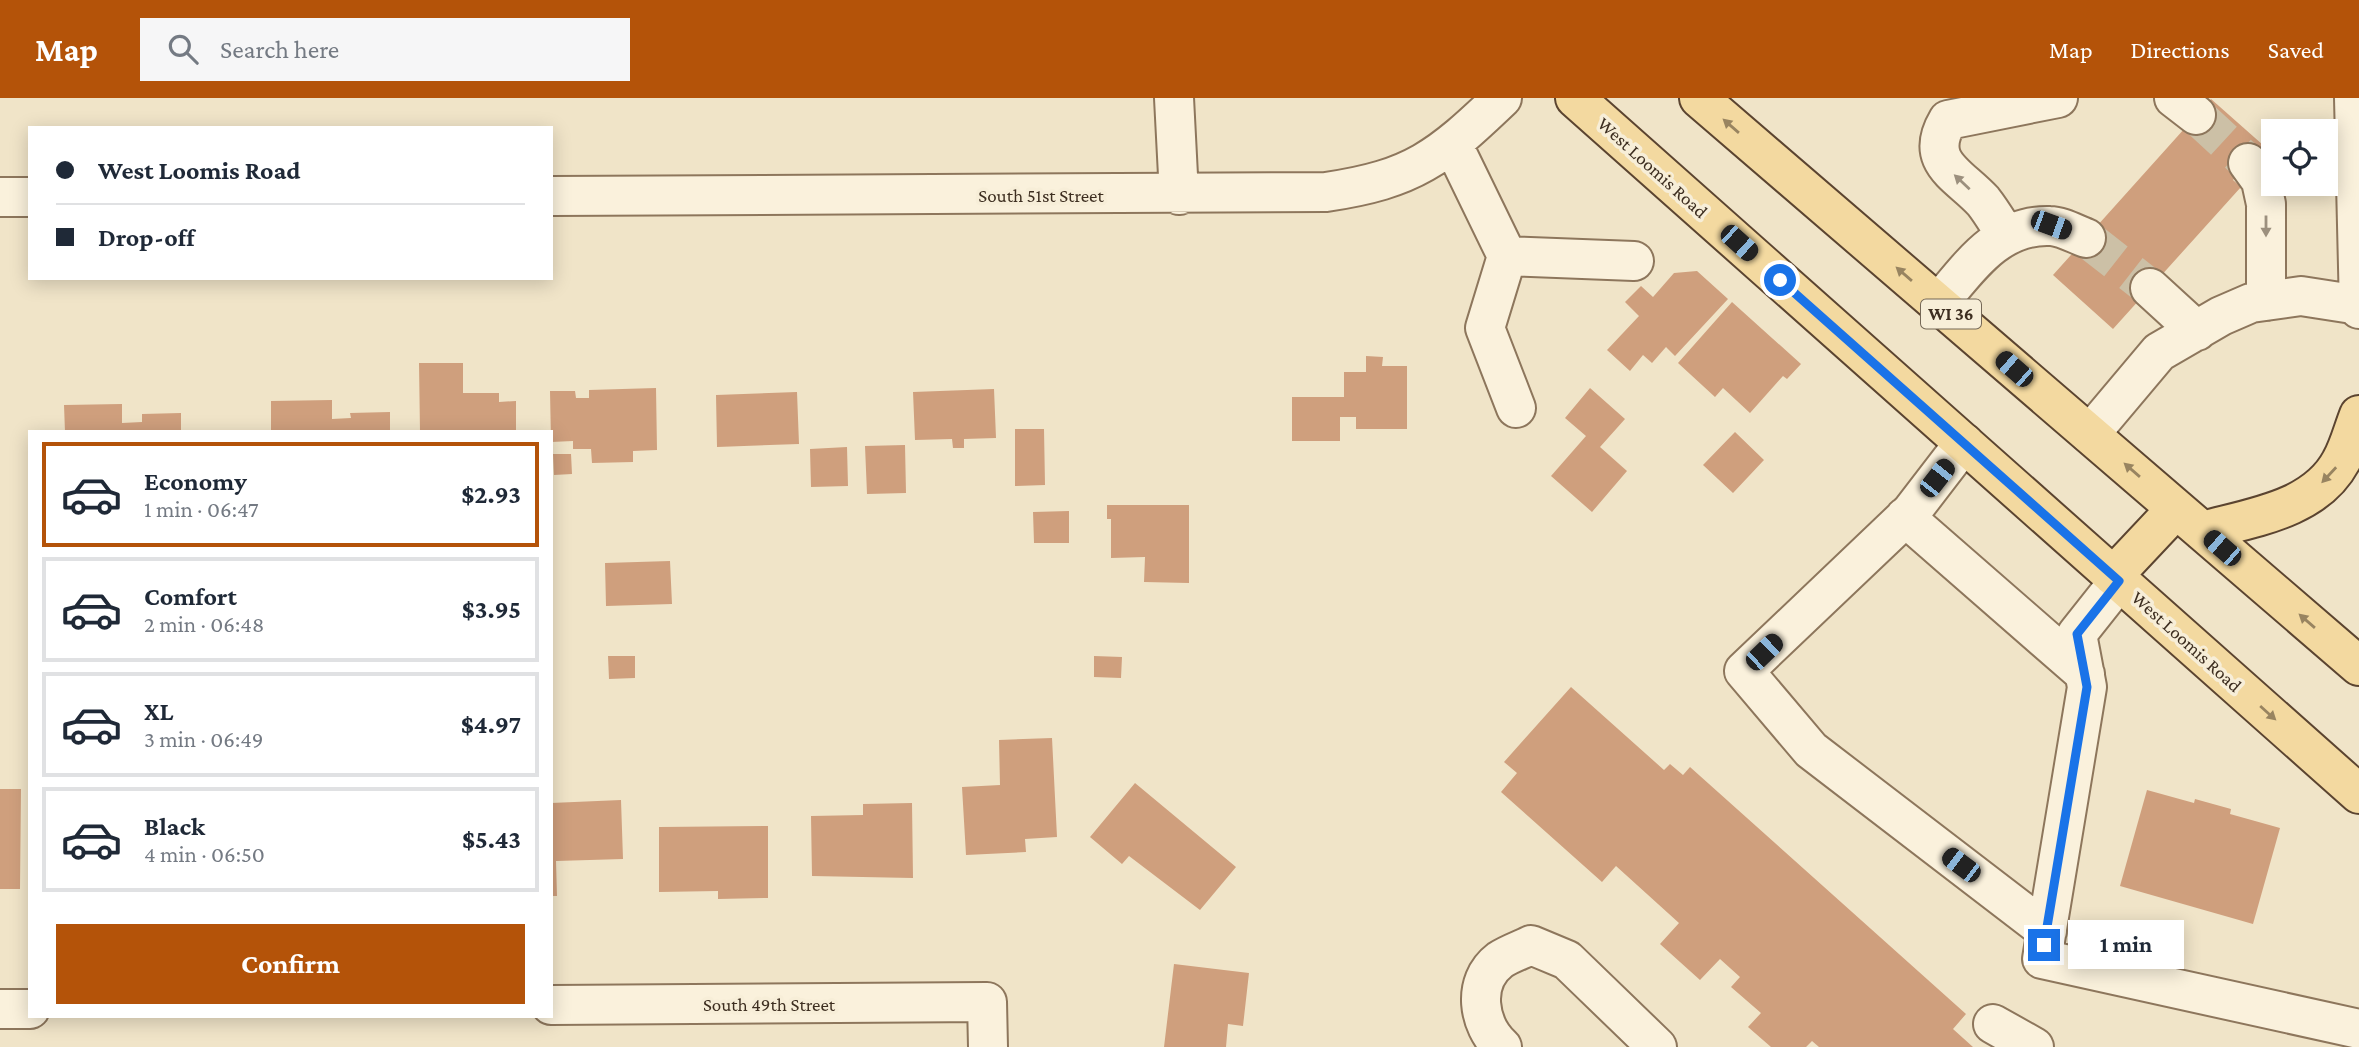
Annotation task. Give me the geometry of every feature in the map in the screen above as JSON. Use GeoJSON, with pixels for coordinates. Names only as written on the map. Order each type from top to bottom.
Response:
{"type":"FeatureCollection","features":[{"type":"Feature","properties":{"kind":"main road","name":"West Loomis Road"},"geometry":{"type":"LineString","coordinates":[[1575,98],[2359,794]]}},
{"type":"Feature","properties":{"kind":"main road","name":"WI 36"},"geometry":{"type":"LineString","coordinates":[[1702,99],[2359,666]]}},
{"type":"Feature","properties":{"kind":"main road"},"geometry":{"type":"LineString","coordinates":[[2116,578],[2189,520],[2291,506],[2316,489],[2341,463],[2359,415]]}},
{"type":"Feature","properties":{"kind":"street"},"geometry":{"type":"LineString","coordinates":[[1174,98],[1179,195]]}},
{"type":"Feature","properties":{"kind":"street","name":"South 51st Street"},"geometry":{"type":"LineString","coordinates":[[553,196],[1179,195],[1326,191],[1363,186],[1422,165],[1453,145],[1502,98]]}},
{"type":"Feature","properties":{"kind":"street"},"geometry":{"type":"LineString","coordinates":[[2005,234],[1983,202],[1949,170],[1939,151],[1939,135],[1948,120],[2059,98]]}},
{"type":"Feature","properties":{"kind":"street"},"geometry":{"type":"LineString","coordinates":[[2090,434],[2158,352],[2251,303],[2301,296],[2359,307],[2354,98]]}},
{"type":"Feature","properties":{"kind":"street"},"geometry":{"type":"LineString","coordinates":[[1453,145],[1507,257],[1485,328],[1516,408]]}},
{"type":"Feature","properties":{"kind":"street"},"geometry":{"type":"LineString","coordinates":[[2248,163],[2261,181],[2266,204],[2266,301]]}},
{"type":"Feature","properties":{"kind":"street"},"geometry":{"type":"LineString","coordinates":[[0,197],[28,197]]}},
{"type":"Feature","properties":{"kind":"street"},"geometry":{"type":"LineString","coordinates":[[1938,304],[1980,256],[2005,234],[2051,225],[2086,238]]}},
{"type":"Feature","properties":{"kind":"street"},"geometry":{"type":"LineString","coordinates":[[1507,257],[1634,261]]}},
{"type":"Feature","properties":{"kind":"street"},"geometry":{"type":"LineString","coordinates":[[2150,288],[2197,331]]}},
{"type":"Feature","properties":{"kind":"street"},"geometry":{"type":"LineString","coordinates":[[1964,443],[1905,517],[1744,671],[1811,750],[2046,931]]}},
{"type":"Feature","properties":{"kind":"street"},"geometry":{"type":"LineString","coordinates":[[1905,517],[2085,674]]}},
{"type":"Feature","properties":{"kind":"street"},"geometry":{"type":"LineString","coordinates":[[2116,578],[2077,634],[2087,687],[2042,959],[2359,1029]]}},
{"type":"Feature","properties":{"kind":"street"},"geometry":{"type":"LineString","coordinates":[[1502,1047],[1488,1034],[1481,1004],[1483,979],[1500,960],[1531,946],[1567,960],[1657,1047]]}},
{"type":"Feature","properties":{"kind":"street","name":"South 49th Street"},"geometry":{"type":"LineString","coordinates":[[553,1005],[987,1002],[988,1047]]}},
{"type":"Feature","properties":{"kind":"street"},"geometry":{"type":"LineString","coordinates":[[0,1009],[28,1009]]}},
{"type":"Feature","properties":{"kind":"street"},"geometry":{"type":"LineString","coordinates":[[1993,1024],[2035,1047]]}},
{"type":"Feature","properties":{"kind":"building"},"geometry":{"type":"Polygon","coordinates":[[[2211,99],[2261,143],[2261,147],[2233,180],[2241,187],[2113,329],[2053,275],[2211,99]]]}},
{"type":"Feature","properties":{"kind":"building"},"geometry":{"type":"Polygon","coordinates":[[[1697,271],[1728,299],[1675,356],[1666,347],[1652,363],[1643,355],[1630,371],[1607,350],[1639,316],[1625,302],[1641,286],[1653,297],[1674,273],[1697,271]]]}},
{"type":"Feature","properties":{"kind":"building"},"geometry":{"type":"Polygon","coordinates":[[[1732,302],[1801,364],[1787,379],[1783,376],[1750,413],[1723,388],[1715,397],[1678,363],[1732,302]]]}},
{"type":"Feature","properties":{"kind":"building"},"geometry":{"type":"Polygon","coordinates":[[[1366,356],[1383,357],[1382,366],[1407,366],[1407,429],[1356,429],[1356,417],[1340,417],[1340,441],[1292,441],[1292,397],[1344,397],[1344,372],[1366,372],[1366,356]]]}},
{"type":"Feature","properties":{"kind":"building"},"geometry":{"type":"Polygon","coordinates":[[[419,363],[463,363],[463,393],[499,393],[499,402],[516,401],[516,430],[420,430],[419,363]]]}},
{"type":"Feature","properties":{"kind":"building"},"geometry":{"type":"Polygon","coordinates":[[[656,388],[657,450],[633,451],[633,462],[592,463],[591,449],[573,449],[573,441],[553,442],[550,391],[575,391],[576,398],[589,398],[589,390],[656,388]]]}},
{"type":"Feature","properties":{"kind":"building"},"geometry":{"type":"Polygon","coordinates":[[[1590,388],[1625,419],[1600,447],[1627,471],[1592,512],[1551,476],[1586,436],[1565,418],[1590,388]]]}},
{"type":"Feature","properties":{"kind":"building"},"geometry":{"type":"Polygon","coordinates":[[[994,389],[996,438],[964,439],[964,448],[953,448],[952,439],[915,440],[913,392],[994,389]]]}},
{"type":"Feature","properties":{"kind":"building"},"geometry":{"type":"Polygon","coordinates":[[[797,392],[799,444],[717,447],[716,395],[797,392]]]}},
{"type":"Feature","properties":{"kind":"building"},"geometry":{"type":"Polygon","coordinates":[[[332,400],[332,419],[351,418],[350,413],[390,412],[390,430],[271,430],[271,401],[332,400]]]}},
{"type":"Feature","properties":{"kind":"building"},"geometry":{"type":"Polygon","coordinates":[[[122,404],[122,423],[142,422],[142,414],[181,413],[181,430],[65,430],[64,405],[122,404]]]}},
{"type":"Feature","properties":{"kind":"building"},"geometry":{"type":"Polygon","coordinates":[[[1015,429],[1044,429],[1045,485],[1015,486],[1015,429]]]}},
{"type":"Feature","properties":{"kind":"building"},"geometry":{"type":"Polygon","coordinates":[[[1735,432],[1764,460],[1733,493],[1703,465],[1735,432]]]}},
{"type":"Feature","properties":{"kind":"building"},"geometry":{"type":"Polygon","coordinates":[[[905,445],[906,493],[867,494],[865,446],[905,445]]]}},
{"type":"Feature","properties":{"kind":"building"},"geometry":{"type":"Polygon","coordinates":[[[847,447],[848,486],[811,487],[810,449],[847,447]]]}},
{"type":"Feature","properties":{"kind":"building"},"geometry":{"type":"Polygon","coordinates":[[[553,454],[571,454],[572,474],[554,475],[553,454]]]}},
{"type":"Feature","properties":{"kind":"building"},"geometry":{"type":"Polygon","coordinates":[[[1107,505],[1189,505],[1189,583],[1144,582],[1145,557],[1111,558],[1111,519],[1107,519],[1107,505]]]}},
{"type":"Feature","properties":{"kind":"building"},"geometry":{"type":"Polygon","coordinates":[[[1069,511],[1069,543],[1034,543],[1033,512],[1069,511]]]}},
{"type":"Feature","properties":{"kind":"building"},"geometry":{"type":"Polygon","coordinates":[[[670,561],[672,604],[606,606],[605,563],[670,561]]]}},
{"type":"Feature","properties":{"kind":"building"},"geometry":{"type":"Polygon","coordinates":[[[608,656],[635,656],[635,678],[609,679],[608,656]]]}},
{"type":"Feature","properties":{"kind":"building"},"geometry":{"type":"Polygon","coordinates":[[[1094,656],[1122,657],[1121,678],[1094,677],[1094,656]]]}},
{"type":"Feature","properties":{"kind":"building"},"geometry":{"type":"Polygon","coordinates":[[[1571,687],[1664,770],[1670,764],[1683,775],[1690,767],[1966,1014],[1953,1029],[1973,1047],[1819,1047],[1812,1041],[1806,1047],[1771,1047],[1748,1027],[1761,1013],[1731,987],[1740,977],[1720,959],[1700,980],[1660,944],[1679,923],[1616,866],[1602,882],[1501,792],[1517,773],[1504,762],[1571,687]]]}},
{"type":"Feature","properties":{"kind":"building"},"geometry":{"type":"Polygon","coordinates":[[[1052,738],[1057,837],[1025,839],[1026,852],[966,855],[962,787],[1000,785],[999,740],[1052,738]]]}},
{"type":"Feature","properties":{"kind":"building"},"geometry":{"type":"Polygon","coordinates":[[[1135,783],[1236,867],[1200,910],[1129,856],[1122,864],[1090,837],[1135,783]]]}},
{"type":"Feature","properties":{"kind":"building"},"geometry":{"type":"Polygon","coordinates":[[[0,789],[21,789],[20,889],[0,889],[0,789]]]}},
{"type":"Feature","properties":{"kind":"building"},"geometry":{"type":"Polygon","coordinates":[[[2147,790],[2194,803],[2195,799],[2231,809],[2230,814],[2280,828],[2253,924],[2120,886],[2147,790]]]}},
{"type":"Feature","properties":{"kind":"building"},"geometry":{"type":"Polygon","coordinates":[[[621,800],[623,859],[556,861],[557,896],[553,896],[553,803],[621,800]]]}},
{"type":"Feature","properties":{"kind":"building"},"geometry":{"type":"Polygon","coordinates":[[[912,803],[913,878],[812,876],[811,816],[863,815],[863,804],[912,803]]]}},
{"type":"Feature","properties":{"kind":"building"},"geometry":{"type":"Polygon","coordinates":[[[768,826],[768,898],[718,899],[718,891],[659,892],[659,827],[768,826]]]}},
{"type":"Feature","properties":{"kind":"building"},"geometry":{"type":"Polygon","coordinates":[[[1174,964],[1249,973],[1243,1026],[1228,1024],[1226,1047],[1164,1047],[1174,964]]]}},
{"type":"Feature","properties":{"kind":"tunnel"},"geometry":{"type":"LineString","coordinates":[[2196,115],[2248,163]]}},
{"type":"Feature","properties":{"kind":"tunnel"},"geometry":{"type":"LineString","coordinates":[[2086,238],[2150,288]]}},
{"type":"Feature","properties":{"kind":"route"},"geometry":{"type":"LineString","coordinates":[[1780,280],[2119,581],[2077,634],[2087,687],[2044,945]]}}]}
